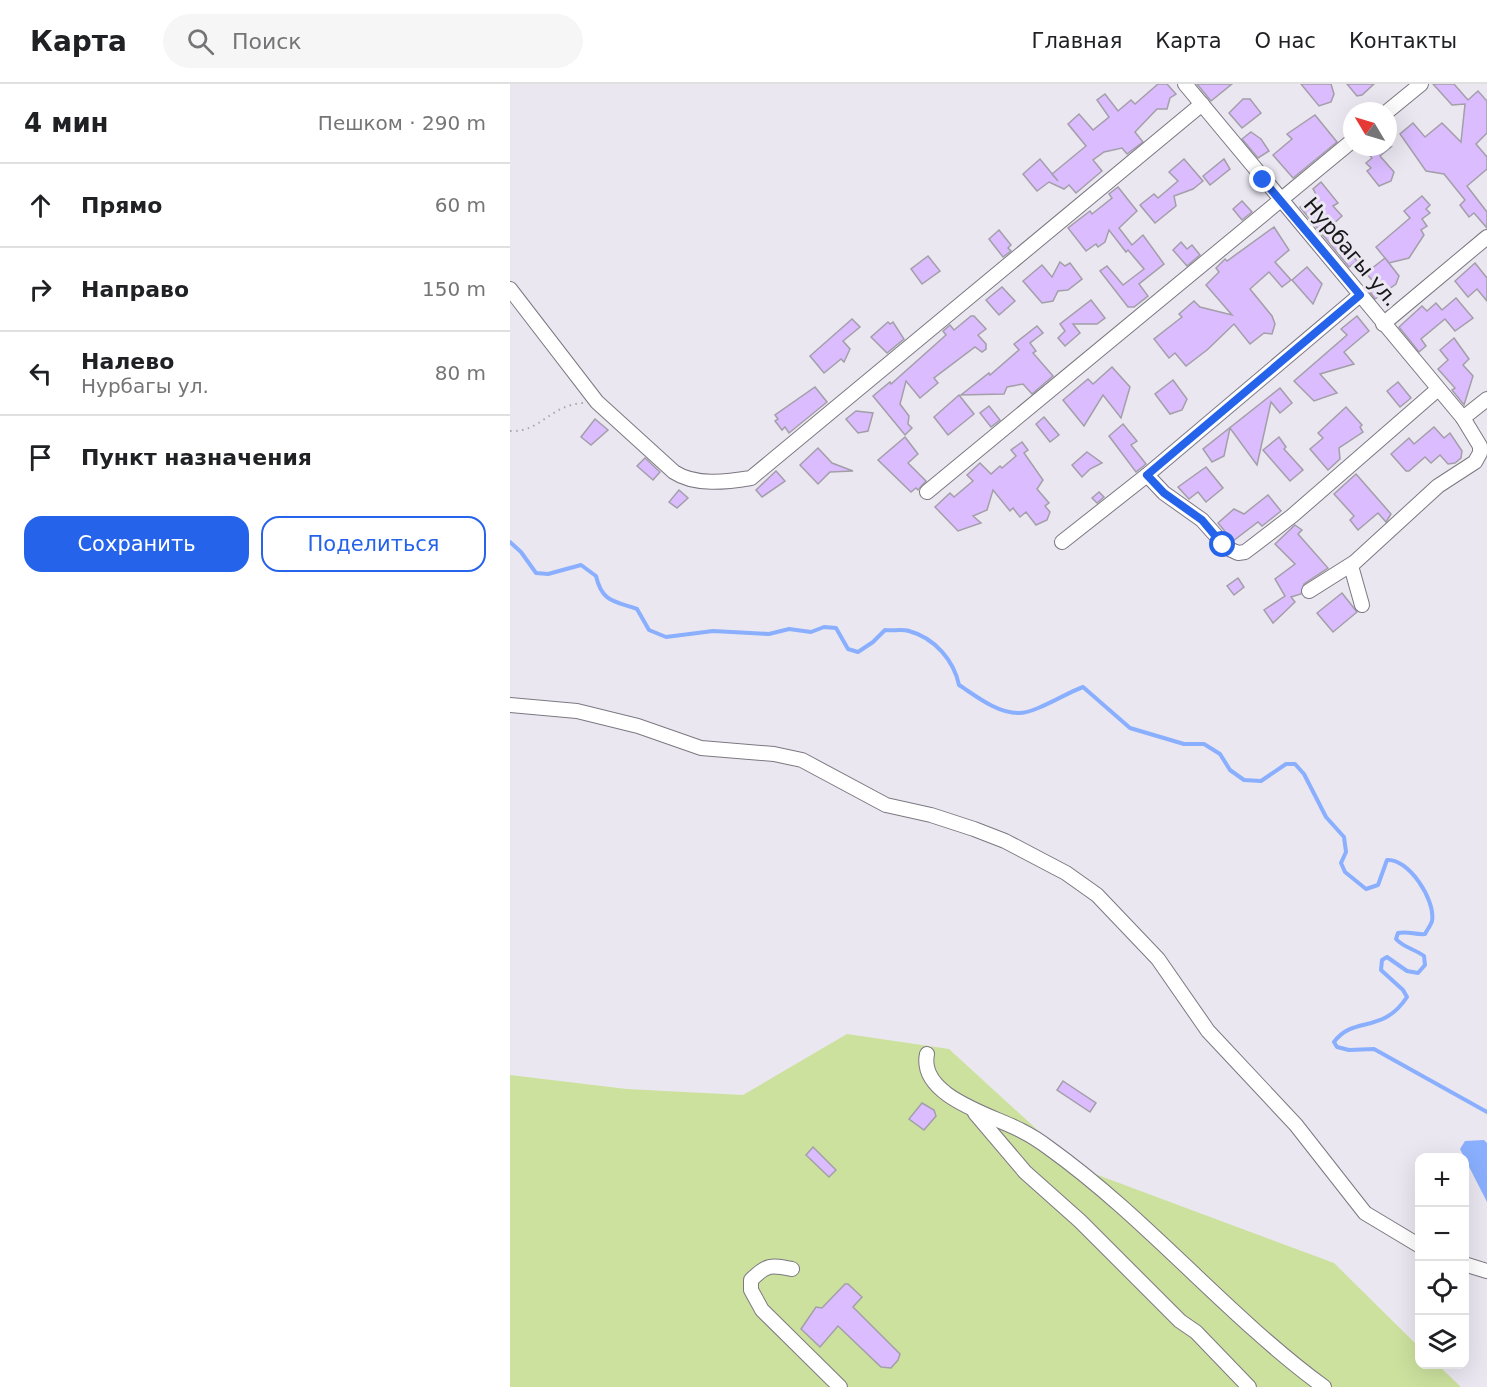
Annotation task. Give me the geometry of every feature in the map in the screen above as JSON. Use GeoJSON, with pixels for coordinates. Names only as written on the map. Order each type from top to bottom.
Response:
{"type":"FeatureCollection","features":[{"type":"Feature","properties":{"kind":"street","name":"Нурбагы ул."},"geometry":{"type":"LineString","coordinates":[[1185,84],[1463,418],[1480,449],[1475,462],[1437,486],[1351,566]]}},
{"type":"Feature","properties":{"kind":"street"},"geometry":{"type":"LineString","coordinates":[[1397,104],[1421,84]]}},
{"type":"Feature","properties":{"kind":"street"},"geometry":{"type":"LineString","coordinates":[[510,289],[597,402],[681,477],[700,481],[751,478],[1202,104]]}},
{"type":"Feature","properties":{"kind":"street"},"geometry":{"type":"LineString","coordinates":[[927,492],[1343,148]]}},
{"type":"Feature","properties":{"kind":"street"},"geometry":{"type":"LineString","coordinates":[[1383,324],[1487,237]]}},
{"type":"Feature","properties":{"kind":"street"},"geometry":{"type":"LineString","coordinates":[[1062,542],[1147,475],[1360,295]]}},
{"type":"Feature","properties":{"kind":"street"},"geometry":{"type":"LineString","coordinates":[[1147,475],[1164,493],[1202,520],[1227,548],[1238,553],[1245,552],[1292,516],[1438,389]]}},
{"type":"Feature","properties":{"kind":"street"},"geometry":{"type":"LineString","coordinates":[[1463,418],[1487,399]]}},
{"type":"Feature","properties":{"kind":"street"},"geometry":{"type":"LineString","coordinates":[[1309,591],[1351,566],[1362,605]]}},
{"type":"Feature","properties":{"kind":"street"},"geometry":{"type":"LineString","coordinates":[[510,705],[577,711],[638,726],[701,748],[774,754],[802,760],[886,806],[931,815],[995,837],[1066,873],[1097,894],[1158,959],[1208,1031],[1290,1117],[1365,1213],[1415,1244]]}},
{"type":"Feature","properties":{"kind":"street"},"geometry":{"type":"LineString","coordinates":[[927,1054],[926,1068],[930,1077],[973,1111],[1025,1172],[1080,1221],[1159,1300],[1196,1332],[1249,1387]]}},
{"type":"Feature","properties":{"kind":"street"},"geometry":{"type":"LineString","coordinates":[[973,1111],[1033,1137],[1122,1205],[1174,1258],[1324,1387]]}},
{"type":"Feature","properties":{"kind":"street"},"geometry":{"type":"LineString","coordinates":[[792,1269],[771,1265],[761,1271],[751,1280],[753,1296],[762,1310],[840,1387]]}},
{"type":"Feature","properties":{"kind":"street"},"geometry":{"type":"LineString","coordinates":[[1469,1266],[1487,1271]]}},
{"type":"Feature","properties":{"kind":"path"},"geometry":{"type":"LineString","coordinates":[[510,430],[529,429],[552,412],[568,404],[597,402]]}},
{"type":"Feature","properties":{"kind":"green space"},"geometry":{"type":"Polygon","coordinates":[[[847,1034],[949,1049],[1079,1168],[1334,1263],[1415,1343],[1415,1369],[1442,1369],[1461,1387],[510,1387],[510,1075],[627,1089],[743,1095],[847,1034]]]}},
{"type":"Feature","properties":{"kind":"water"},"geometry":{"type":"Polygon","coordinates":[[[1484,1140],[1487,1143],[1487,1202],[1469,1167],[1469,1153],[1462,1153],[1460,1149],[1465,1141],[1484,1140]]]}},
{"type":"Feature","properties":{"kind":"building"},"geometry":{"type":"Polygon","coordinates":[[[1158,84],[1167,84],[1176,94],[1170,98],[1167,109],[1157,109],[1135,132],[1143,142],[1127,154],[1122,148],[1104,152],[1093,160],[1102,171],[1076,193],[1069,185],[1064,189],[1049,182],[1037,191],[1023,174],[1040,159],[1052,174],[1086,146],[1068,124],[1079,114],[1093,130],[1109,117],[1097,100],[1105,94],[1118,111],[1131,100],[1135,104],[1158,84]]]}},
{"type":"Feature","properties":{"kind":"building"},"geometry":{"type":"Polygon","coordinates":[[[1197,84],[1232,84],[1211,101],[1197,84]]]}},
{"type":"Feature","properties":{"kind":"building"},"geometry":{"type":"Polygon","coordinates":[[[1301,84],[1331,84],[1334,94],[1331,102],[1319,106],[1301,84]]]}},
{"type":"Feature","properties":{"kind":"building"},"geometry":{"type":"Polygon","coordinates":[[[1347,84],[1374,84],[1362,95],[1357,96],[1347,84]]]}},
{"type":"Feature","properties":{"kind":"building"},"geometry":{"type":"Polygon","coordinates":[[[1433,84],[1454,84],[1468,100],[1478,91],[1487,101],[1487,133],[1476,144],[1487,157],[1487,169],[1467,186],[1487,212],[1487,228],[1474,213],[1469,217],[1460,205],[1465,200],[1444,174],[1426,171],[1400,134],[1413,123],[1425,137],[1442,123],[1461,142],[1465,104],[1452,105],[1433,84]]]}},
{"type":"Feature","properties":{"kind":"building"},"geometry":{"type":"Polygon","coordinates":[[[1243,99],[1250,99],[1261,113],[1242,128],[1229,113],[1243,99]]]}},
{"type":"Feature","properties":{"kind":"building"},"geometry":{"type":"Polygon","coordinates":[[[1315,115],[1337,142],[1293,178],[1273,155],[1292,139],[1287,134],[1315,115]]]}},
{"type":"Feature","properties":{"kind":"building"},"geometry":{"type":"Polygon","coordinates":[[[1251,132],[1261,139],[1269,151],[1258,158],[1242,139],[1251,132]]]}},
{"type":"Feature","properties":{"kind":"building"},"geometry":{"type":"Polygon","coordinates":[[[1370,156],[1380,156],[1394,172],[1391,181],[1379,186],[1367,171],[1371,168],[1366,163],[1372,158],[1370,156]]]}},
{"type":"Feature","properties":{"kind":"building"},"geometry":{"type":"Polygon","coordinates":[[[1184,159],[1203,181],[1193,189],[1174,196],[1176,206],[1155,223],[1140,205],[1154,194],[1158,198],[1178,181],[1169,172],[1184,159]]]}},
{"type":"Feature","properties":{"kind":"building"},"geometry":{"type":"Polygon","coordinates":[[[1224,159],[1230,169],[1210,185],[1203,176],[1224,159]]]}},
{"type":"Feature","properties":{"kind":"building"},"geometry":{"type":"Polygon","coordinates":[[[1321,182],[1338,203],[1333,206],[1342,216],[1330,227],[1357,261],[1349,267],[1300,207],[1316,194],[1313,189],[1321,182]]]}},
{"type":"Feature","properties":{"kind":"building"},"geometry":{"type":"Polygon","coordinates":[[[1118,187],[1137,211],[1119,228],[1132,245],[1143,235],[1164,264],[1139,284],[1148,296],[1134,307],[1128,307],[1100,271],[1107,266],[1123,285],[1144,269],[1128,250],[1126,252],[1109,230],[1105,242],[1098,247],[1096,244],[1086,251],[1068,228],[1090,211],[1092,214],[1112,198],[1109,194],[1118,187]]]}},
{"type":"Feature","properties":{"kind":"building"},"geometry":{"type":"Polygon","coordinates":[[[1422,196],[1430,205],[1426,209],[1430,213],[1422,219],[1427,226],[1421,230],[1424,235],[1409,258],[1389,263],[1376,247],[1410,218],[1404,211],[1422,196]]]}},
{"type":"Feature","properties":{"kind":"building"},"geometry":{"type":"Polygon","coordinates":[[[1242,201],[1252,212],[1242,220],[1233,209],[1242,201]]]}},
{"type":"Feature","properties":{"kind":"building"},"geometry":{"type":"Polygon","coordinates":[[[1274,227],[1289,250],[1275,262],[1291,280],[1282,287],[1269,272],[1250,289],[1272,316],[1275,324],[1272,334],[1264,333],[1250,344],[1234,324],[1186,366],[1175,353],[1169,358],[1154,339],[1182,317],[1179,314],[1194,301],[1200,307],[1232,315],[1206,285],[1219,272],[1216,268],[1225,259],[1227,261],[1274,227]]]}},
{"type":"Feature","properties":{"kind":"building"},"geometry":{"type":"Polygon","coordinates":[[[999,230],[1011,245],[1008,248],[1011,251],[1003,257],[989,239],[999,230]]]}},
{"type":"Feature","properties":{"kind":"building"},"geometry":{"type":"Polygon","coordinates":[[[1181,242],[1187,249],[1192,245],[1200,255],[1187,266],[1173,250],[1181,242]]]}},
{"type":"Feature","properties":{"kind":"building"},"geometry":{"type":"Polygon","coordinates":[[[928,256],[940,271],[922,284],[911,269],[928,256]]]}},
{"type":"Feature","properties":{"kind":"building"},"geometry":{"type":"Polygon","coordinates":[[[1385,258],[1399,276],[1396,284],[1375,299],[1370,292],[1377,286],[1366,273],[1385,258]]]}},
{"type":"Feature","properties":{"kind":"building"},"geometry":{"type":"Polygon","coordinates":[[[1060,262],[1065,266],[1070,263],[1082,279],[1068,290],[1058,291],[1053,301],[1042,303],[1023,281],[1042,265],[1052,277],[1060,262]]]}},
{"type":"Feature","properties":{"kind":"building"},"geometry":{"type":"Polygon","coordinates":[[[1475,263],[1487,278],[1487,301],[1477,289],[1468,297],[1455,281],[1475,263]]]}},
{"type":"Feature","properties":{"kind":"building"},"geometry":{"type":"Polygon","coordinates":[[[1307,267],[1322,284],[1313,304],[1292,280],[1307,267]]]}},
{"type":"Feature","properties":{"kind":"building"},"geometry":{"type":"Polygon","coordinates":[[[1002,287],[1015,301],[999,315],[986,300],[1002,287]]]}},
{"type":"Feature","properties":{"kind":"building"},"geometry":{"type":"Polygon","coordinates":[[[1456,298],[1473,318],[1455,331],[1445,319],[1421,339],[1426,346],[1419,352],[1399,327],[1422,306],[1427,311],[1436,303],[1442,310],[1456,298]]]}},
{"type":"Feature","properties":{"kind":"building"},"geometry":{"type":"Polygon","coordinates":[[[1091,300],[1105,318],[1097,324],[1073,324],[1080,333],[1065,346],[1058,338],[1065,331],[1060,324],[1091,300]]]}},
{"type":"Feature","properties":{"kind":"building"},"geometry":{"type":"Polygon","coordinates":[[[974,316],[986,329],[978,335],[986,344],[986,349],[982,352],[975,347],[934,378],[938,383],[920,398],[906,381],[900,404],[909,416],[908,424],[912,428],[905,435],[873,396],[890,382],[891,384],[946,335],[943,331],[950,325],[954,330],[974,316]]]}},
{"type":"Feature","properties":{"kind":"building"},"geometry":{"type":"Polygon","coordinates":[[[1357,316],[1369,331],[1344,352],[1354,364],[1320,374],[1337,393],[1314,401],[1294,381],[1347,335],[1341,329],[1357,316]]]}},
{"type":"Feature","properties":{"kind":"building"},"geometry":{"type":"Polygon","coordinates":[[[852,319],[860,327],[843,341],[850,349],[844,362],[841,359],[824,373],[810,356],[852,319]]]}},
{"type":"Feature","properties":{"kind":"building"},"geometry":{"type":"Polygon","coordinates":[[[888,322],[890,324],[893,322],[904,339],[887,353],[871,337],[888,322]]]}},
{"type":"Feature","properties":{"kind":"building"},"geometry":{"type":"Polygon","coordinates":[[[1037,326],[1043,333],[1030,343],[1036,351],[1033,353],[1053,376],[1032,394],[1023,384],[1007,387],[1004,394],[961,395],[989,373],[990,375],[1019,350],[1014,344],[1037,326]]]}},
{"type":"Feature","properties":{"kind":"building"},"geometry":{"type":"Polygon","coordinates":[[[1454,338],[1469,359],[1463,365],[1473,376],[1464,405],[1452,390],[1455,388],[1438,369],[1448,360],[1440,350],[1454,338]]]}},
{"type":"Feature","properties":{"kind":"building"},"geometry":{"type":"Polygon","coordinates":[[[1112,367],[1130,387],[1121,418],[1103,395],[1084,426],[1063,400],[1088,379],[1093,384],[1112,367]]]}},
{"type":"Feature","properties":{"kind":"building"},"geometry":{"type":"Polygon","coordinates":[[[1173,380],[1187,399],[1182,410],[1170,414],[1155,394],[1173,380]]]}},
{"type":"Feature","properties":{"kind":"building"},"geometry":{"type":"Polygon","coordinates":[[[1398,382],[1411,398],[1400,407],[1387,391],[1398,382]]]}},
{"type":"Feature","properties":{"kind":"building"},"geometry":{"type":"Polygon","coordinates":[[[815,387],[827,402],[789,433],[785,427],[782,430],[775,421],[778,419],[775,415],[815,387]]]}},
{"type":"Feature","properties":{"kind":"building"},"geometry":{"type":"Polygon","coordinates":[[[1280,388],[1292,403],[1280,413],[1271,402],[1257,465],[1230,428],[1224,456],[1212,462],[1203,449],[1280,388]]]}},
{"type":"Feature","properties":{"kind":"building"},"geometry":{"type":"Polygon","coordinates":[[[959,395],[974,414],[948,435],[934,417],[959,395]]]}},
{"type":"Feature","properties":{"kind":"building"},"geometry":{"type":"Polygon","coordinates":[[[989,406],[1000,420],[991,427],[980,413],[989,406]]]}},
{"type":"Feature","properties":{"kind":"building"},"geometry":{"type":"Polygon","coordinates":[[[1346,407],[1362,425],[1360,427],[1363,432],[1339,448],[1340,459],[1328,470],[1310,449],[1323,438],[1318,433],[1346,407]]]}},
{"type":"Feature","properties":{"kind":"building"},"geometry":{"type":"Polygon","coordinates":[[[856,411],[873,413],[868,431],[858,433],[846,419],[856,411]]]}},
{"type":"Feature","properties":{"kind":"building"},"geometry":{"type":"Polygon","coordinates":[[[1044,417],[1059,435],[1050,442],[1036,424],[1044,417]]]}},
{"type":"Feature","properties":{"kind":"building"},"geometry":{"type":"Polygon","coordinates":[[[595,419],[608,430],[591,445],[581,437],[595,419]]]}},
{"type":"Feature","properties":{"kind":"building"},"geometry":{"type":"Polygon","coordinates":[[[1123,424],[1137,441],[1131,445],[1146,464],[1136,472],[1109,436],[1123,424]]]}},
{"type":"Feature","properties":{"kind":"building"},"geometry":{"type":"Polygon","coordinates":[[[1434,427],[1444,438],[1450,433],[1462,451],[1461,458],[1455,463],[1448,464],[1440,455],[1431,463],[1425,457],[1406,471],[1391,454],[1409,438],[1414,444],[1434,427]]]}},
{"type":"Feature","properties":{"kind":"building"},"geometry":{"type":"Polygon","coordinates":[[[905,437],[918,454],[908,463],[926,481],[918,490],[916,488],[911,492],[878,460],[905,437]]]}},
{"type":"Feature","properties":{"kind":"building"},"geometry":{"type":"Polygon","coordinates":[[[1279,437],[1286,447],[1284,449],[1303,470],[1290,481],[1263,450],[1279,437]]]}},
{"type":"Feature","properties":{"kind":"building"},"geometry":{"type":"Polygon","coordinates":[[[1022,442],[1028,450],[1024,453],[1043,480],[1037,489],[1049,503],[1045,506],[1050,512],[1047,520],[1036,525],[1026,512],[1020,517],[1013,508],[1010,511],[993,490],[987,510],[973,516],[981,523],[958,531],[935,507],[950,493],[954,497],[973,481],[967,475],[980,463],[991,474],[1000,466],[1002,468],[1016,456],[1011,450],[1022,442]]]}},
{"type":"Feature","properties":{"kind":"building"},"geometry":{"type":"Polygon","coordinates":[[[818,448],[832,463],[853,471],[830,472],[818,484],[800,465],[818,448]]]}},
{"type":"Feature","properties":{"kind":"building"},"geometry":{"type":"Polygon","coordinates":[[[1087,452],[1102,463],[1090,469],[1082,477],[1072,465],[1087,452]]]}},
{"type":"Feature","properties":{"kind":"building"},"geometry":{"type":"Polygon","coordinates":[[[645,458],[660,472],[653,480],[637,466],[645,458]]]}},
{"type":"Feature","properties":{"kind":"building"},"geometry":{"type":"Polygon","coordinates":[[[1206,467],[1223,488],[1206,502],[1198,492],[1189,499],[1178,487],[1206,467]]]}},
{"type":"Feature","properties":{"kind":"building"},"geometry":{"type":"Polygon","coordinates":[[[776,471],[785,481],[762,497],[756,490],[776,471]]]}},
{"type":"Feature","properties":{"kind":"building"},"geometry":{"type":"Polygon","coordinates":[[[1356,474],[1391,514],[1386,522],[1378,513],[1358,530],[1350,520],[1354,516],[1334,494],[1356,474]]]}},
{"type":"Feature","properties":{"kind":"building"},"geometry":{"type":"Polygon","coordinates":[[[679,490],[688,498],[677,508],[669,502],[679,490]]]}},
{"type":"Feature","properties":{"kind":"building"},"geometry":{"type":"Polygon","coordinates":[[[1099,492],[1104,497],[1097,503],[1092,498],[1099,492]]]}},
{"type":"Feature","properties":{"kind":"building"},"geometry":{"type":"Polygon","coordinates":[[[1268,495],[1281,511],[1262,526],[1258,522],[1233,541],[1218,523],[1234,509],[1244,514],[1268,495]]]}},
{"type":"Feature","properties":{"kind":"building"},"geometry":{"type":"Polygon","coordinates":[[[1295,525],[1302,530],[1298,534],[1328,568],[1304,584],[1301,594],[1291,597],[1295,602],[1273,623],[1264,610],[1285,596],[1275,579],[1295,564],[1275,544],[1295,525]]]}},
{"type":"Feature","properties":{"kind":"building"},"geometry":{"type":"Polygon","coordinates":[[[1238,578],[1244,587],[1234,595],[1227,586],[1238,578]]]}},
{"type":"Feature","properties":{"kind":"building"},"geometry":{"type":"Polygon","coordinates":[[[1342,593],[1357,612],[1333,632],[1317,613],[1342,593]]]}},
{"type":"Feature","properties":{"kind":"building"},"geometry":{"type":"Polygon","coordinates":[[[1063,1081],[1096,1103],[1090,1112],[1057,1090],[1063,1081]]]}},
{"type":"Feature","properties":{"kind":"building"},"geometry":{"type":"Polygon","coordinates":[[[922,1103],[934,1110],[936,1116],[924,1130],[909,1119],[922,1103]]]}},
{"type":"Feature","properties":{"kind":"building"},"geometry":{"type":"Polygon","coordinates":[[[813,1147],[836,1170],[829,1177],[806,1155],[813,1147]]]}},
{"type":"Feature","properties":{"kind":"building"},"geometry":{"type":"Polygon","coordinates":[[[845,1284],[848,1284],[862,1297],[853,1307],[900,1354],[891,1368],[881,1367],[838,1326],[820,1347],[801,1329],[816,1307],[822,1308],[845,1284]]]}},
{"type":"Feature","properties":{"kind":"waterway"},"geometry":{"type":"LineString","coordinates":[[510,542],[521,552],[536,573],[548,574],[581,565],[596,576],[606,596],[637,609],[649,630],[666,637],[713,631],[769,634],[789,629],[811,632],[824,627],[836,628],[848,649],[858,652],[885,630],[906,630],[927,639],[942,652],[953,667],[959,685],[1002,710],[1018,713],[1033,710],[1083,687],[1130,728],[1184,744],[1204,744],[1220,754],[1230,770],[1244,780],[1261,781],[1286,764],[1295,764],[1304,774],[1326,817],[1344,837],[1346,852],[1341,863],[1345,872],[1366,889],[1378,885],[1387,860],[1395,861],[1412,873],[1419,882],[1430,902],[1432,912],[1432,921],[1425,934],[1398,933],[1396,939],[1424,956],[1425,965],[1418,973],[1407,971],[1387,957],[1382,960],[1381,970],[1403,990],[1407,997],[1398,1009],[1378,1021],[1350,1029],[1334,1042],[1337,1047],[1349,1050],[1374,1049],[1487,1112]]}},
{"type":"Feature","properties":{"kind":"route"},"geometry":{"type":"LineString","coordinates":[[1223,545],[1202,520],[1164,493],[1147,475],[1360,295],[1263,180]]}}]}
